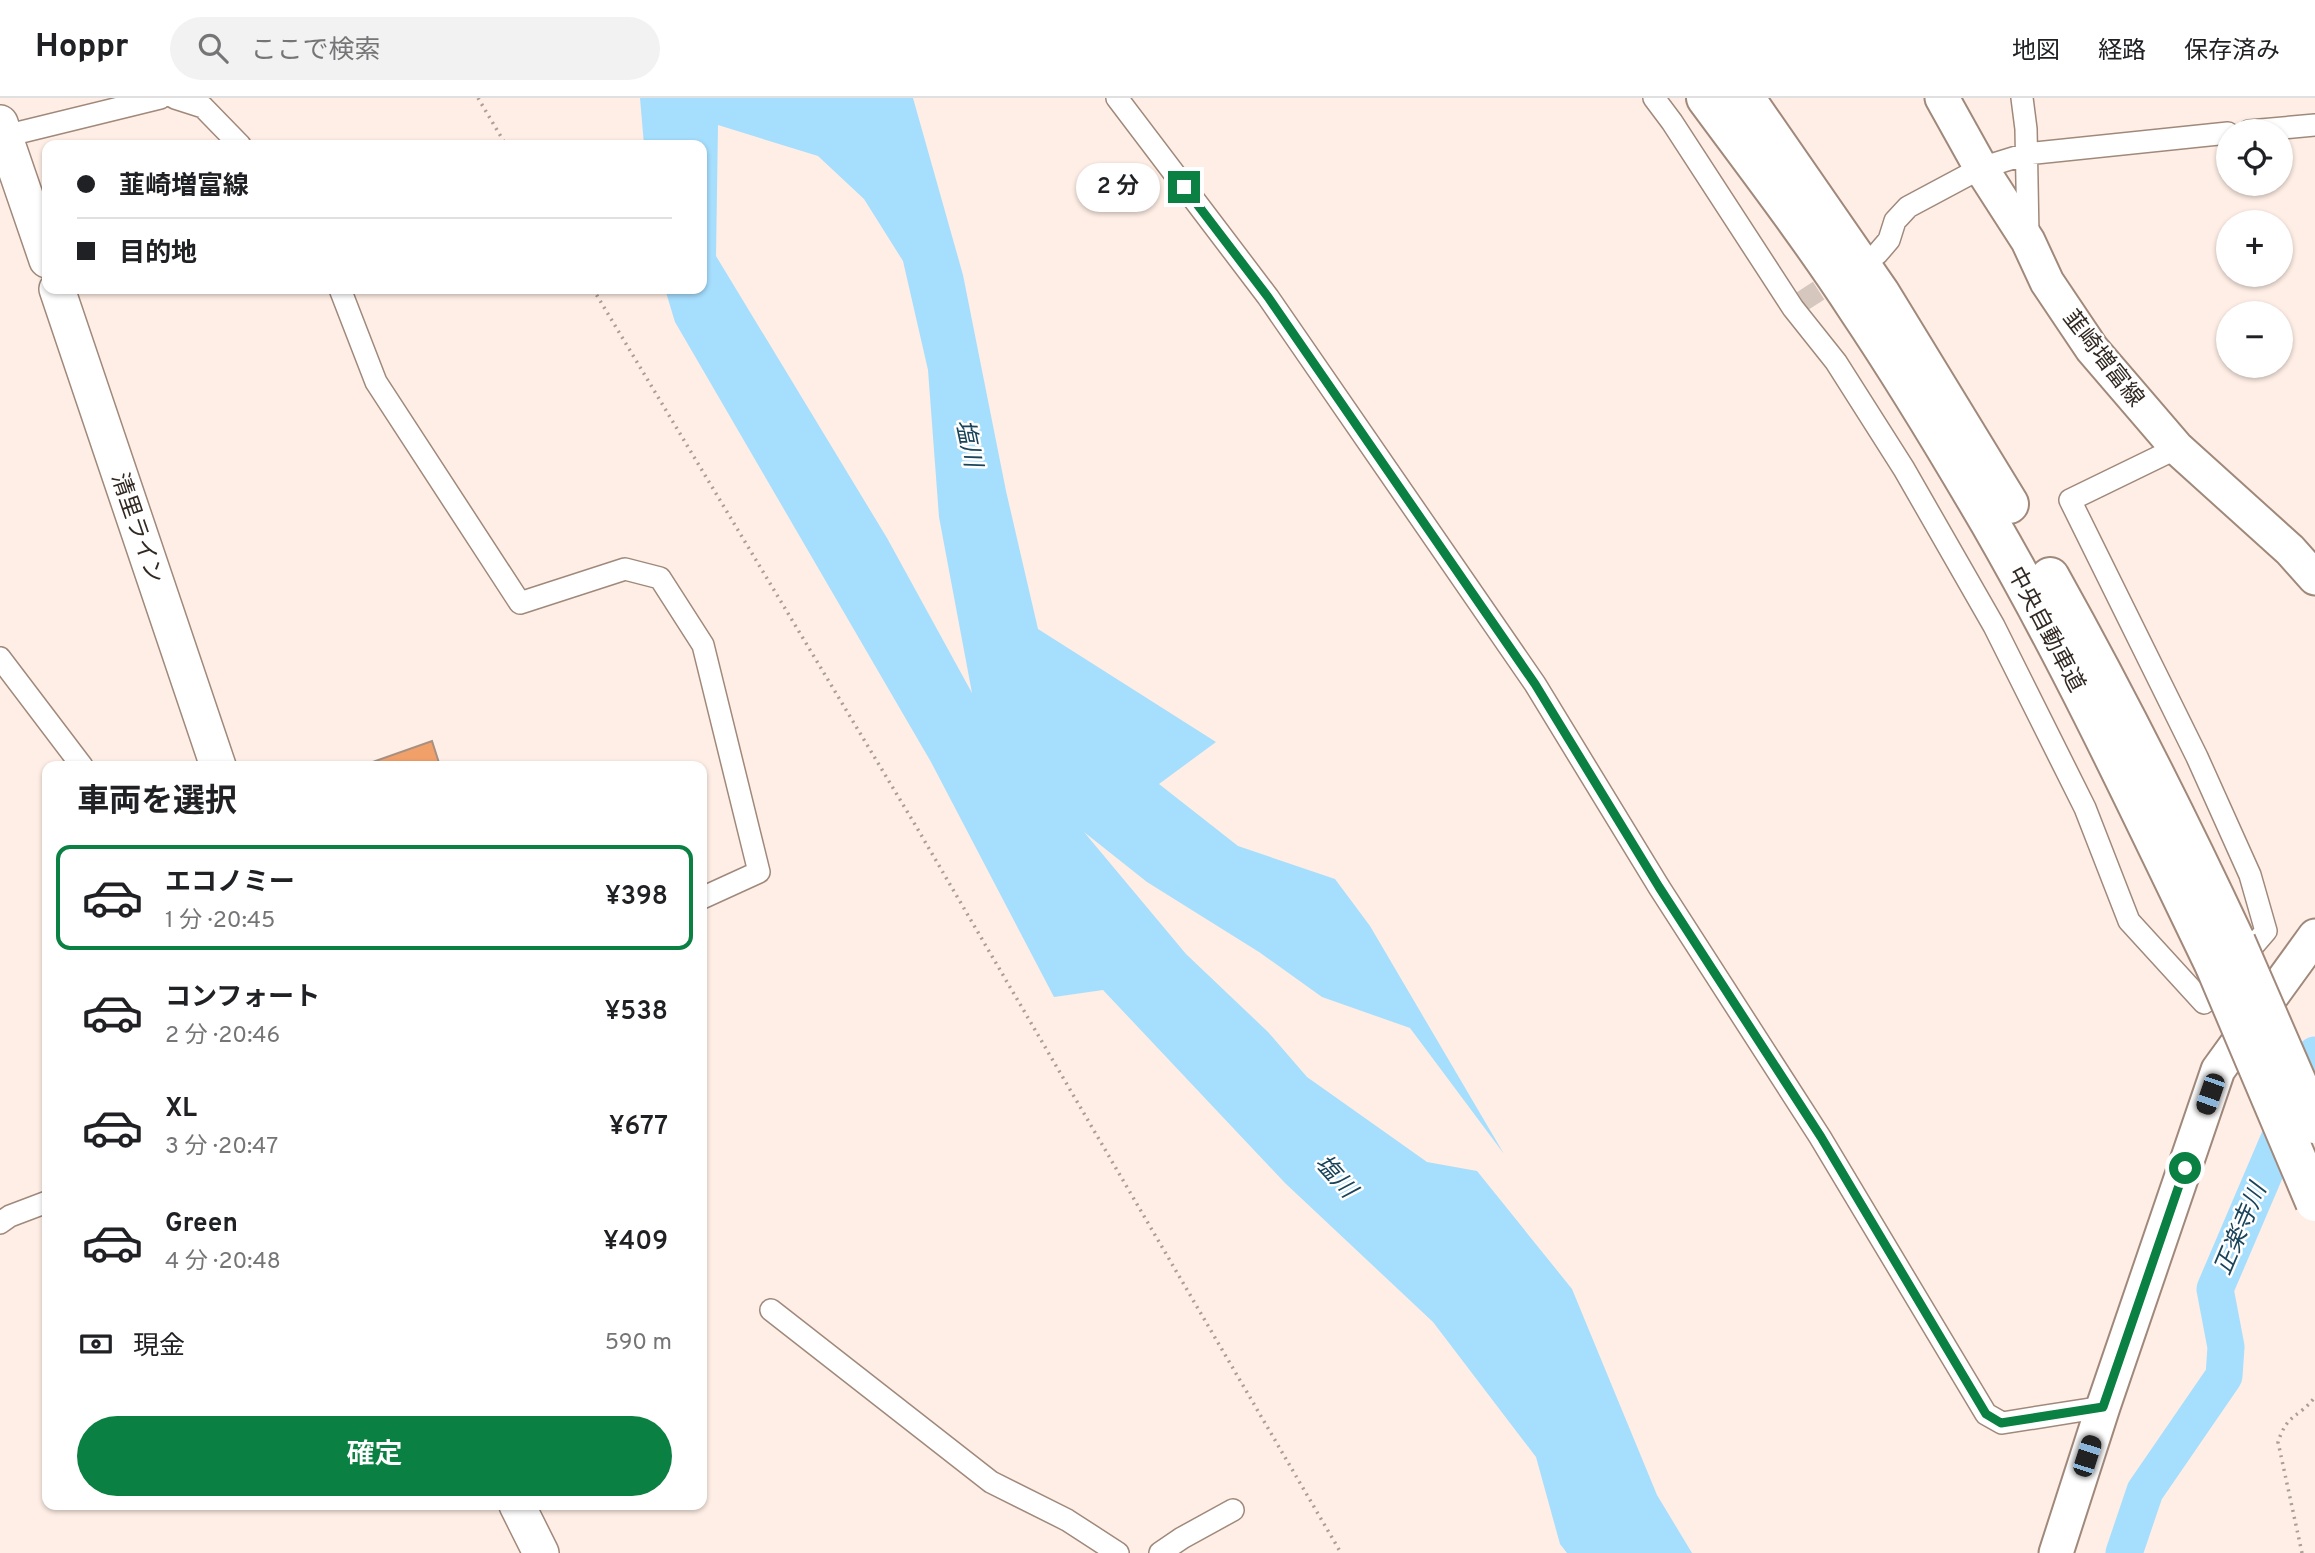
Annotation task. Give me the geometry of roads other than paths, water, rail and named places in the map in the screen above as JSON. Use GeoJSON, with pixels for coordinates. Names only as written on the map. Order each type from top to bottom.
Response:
{"type":"FeatureCollection","features":[{"type":"Feature","properties":{"kind":"highway","name":"中央自動車道"},"geometry":{"type":"LineString","coordinates":[[1706,98],[1787,206],[1857,308],[1989,522],[2315,1124]]}},
{"type":"Feature","properties":{"kind":"highway","name":"中央自動車道"},"geometry":{"type":"LineString","coordinates":[[1745,98],[1880,293],[2013,511],[2121,705],[2178,818],[2315,1202]]}},
{"type":"Feature","properties":{"kind":"highway"},"geometry":{"type":"LineString","coordinates":[[3,130],[42,245]]}},
{"type":"Feature","properties":{"kind":"highway","name":"清里ライン"},"geometry":{"type":"LineString","coordinates":[[59,294],[216,761]]}},
{"type":"Feature","properties":{"kind":"highway"},"geometry":{"type":"LineString","coordinates":[[520,1510],[541,1553]]}},
{"type":"Feature","properties":{"kind":"main road","name":"韮崎増富線"},"geometry":{"type":"LineString","coordinates":[[1942,98],[2028,242],[2047,282],[2092,349],[2177,448],[2290,550],[2315,578]]}},
{"type":"Feature","properties":{"kind":"main road"},"geometry":{"type":"LineString","coordinates":[[2056,1553],[2218,1070],[2315,936]]}},
{"type":"Feature","properties":{"kind":"street"},"geometry":{"type":"LineString","coordinates":[[3,130],[160,98]]}},
{"type":"Feature","properties":{"kind":"street"},"geometry":{"type":"LineString","coordinates":[[175,98],[203,107],[235,140]]}},
{"type":"Feature","properties":{"kind":"street"},"geometry":{"type":"LineString","coordinates":[[1117,98],[1268,297],[1535,684],[1659,887],[1821,1137],[1986,1414],[2001,1423],[2103,1407]]}},
{"type":"Feature","properties":{"kind":"street"},"geometry":{"type":"LineString","coordinates":[[1654,98],[1836,362],[1904,469],[1994,626],[2085,808],[2129,921],[2204,1003],[2266,931],[2250,875],[2197,757],[2070,500],[2177,448]]}},
{"type":"Feature","properties":{"kind":"street"},"geometry":{"type":"LineString","coordinates":[[2022,98],[2026,129],[2028,242]]}},
{"type":"Feature","properties":{"kind":"street"},"geometry":{"type":"LineString","coordinates":[[2293,127],[2315,125]]}},
{"type":"Feature","properties":{"kind":"street"},"geometry":{"type":"LineString","coordinates":[[1877,254],[1889,240],[1895,221],[1908,208],[1982,168],[2025,154],[2216,134]]}},
{"type":"Feature","properties":{"kind":"street"},"geometry":{"type":"LineString","coordinates":[[342,294],[376,382],[520,603],[625,569],[660,578],[702,645],[759,872],[707,896]]}},
{"type":"Feature","properties":{"kind":"street"},"geometry":{"type":"LineString","coordinates":[[0,658],[78,761]]}},
{"type":"Feature","properties":{"kind":"street"},"geometry":{"type":"LineString","coordinates":[[0,1223],[10,1216],[42,1204]]}},
{"type":"Feature","properties":{"kind":"street"},"geometry":{"type":"LineString","coordinates":[[771,1310],[991,1482],[1067,1520],[1118,1553]]}},
{"type":"Feature","properties":{"kind":"street"},"geometry":{"type":"LineString","coordinates":[[1160,1553],[1186,1545],[1233,1510]]}},
{"type":"Feature","properties":{"kind":"water","name":"塩川"},"geometry":{"type":"Polygon","coordinates":[[[640,98],[913,98],[963,275],[1006,491],[1038,629],[1216,742],[1159,784],[1238,846],[1335,879],[1370,926],[1504,1154],[1410,1028],[1322,997],[1259,952],[1147,882],[1084,832],[1186,954],[1268,1032],[1307,1077],[1427,1162],[1477,1171],[1572,1289],[1657,1495],[1692,1553],[1567,1553],[1560,1544],[1536,1457],[1433,1322],[1285,1183],[1103,990],[1054,997],[931,762],[675,322],[667,294],[707,294],[707,140],[644,140],[640,98]],[[718,125],[716,256],[887,538],[972,693],[939,517],[928,370],[903,261],[864,199],[818,156],[718,125]]]}},
{"type":"Feature","properties":{"kind":"waterway","name":"正楽寺川"},"geometry":{"type":"LineString","coordinates":[[2124,1553],[2145,1491],[2224,1376],[2226,1347],[2215,1289],[2315,1055]]}},
{"type":"Feature","properties":{"kind":"tunnel"},"geometry":{"type":"LineString","coordinates":[[1801,302],[1846,273]]}}]}
